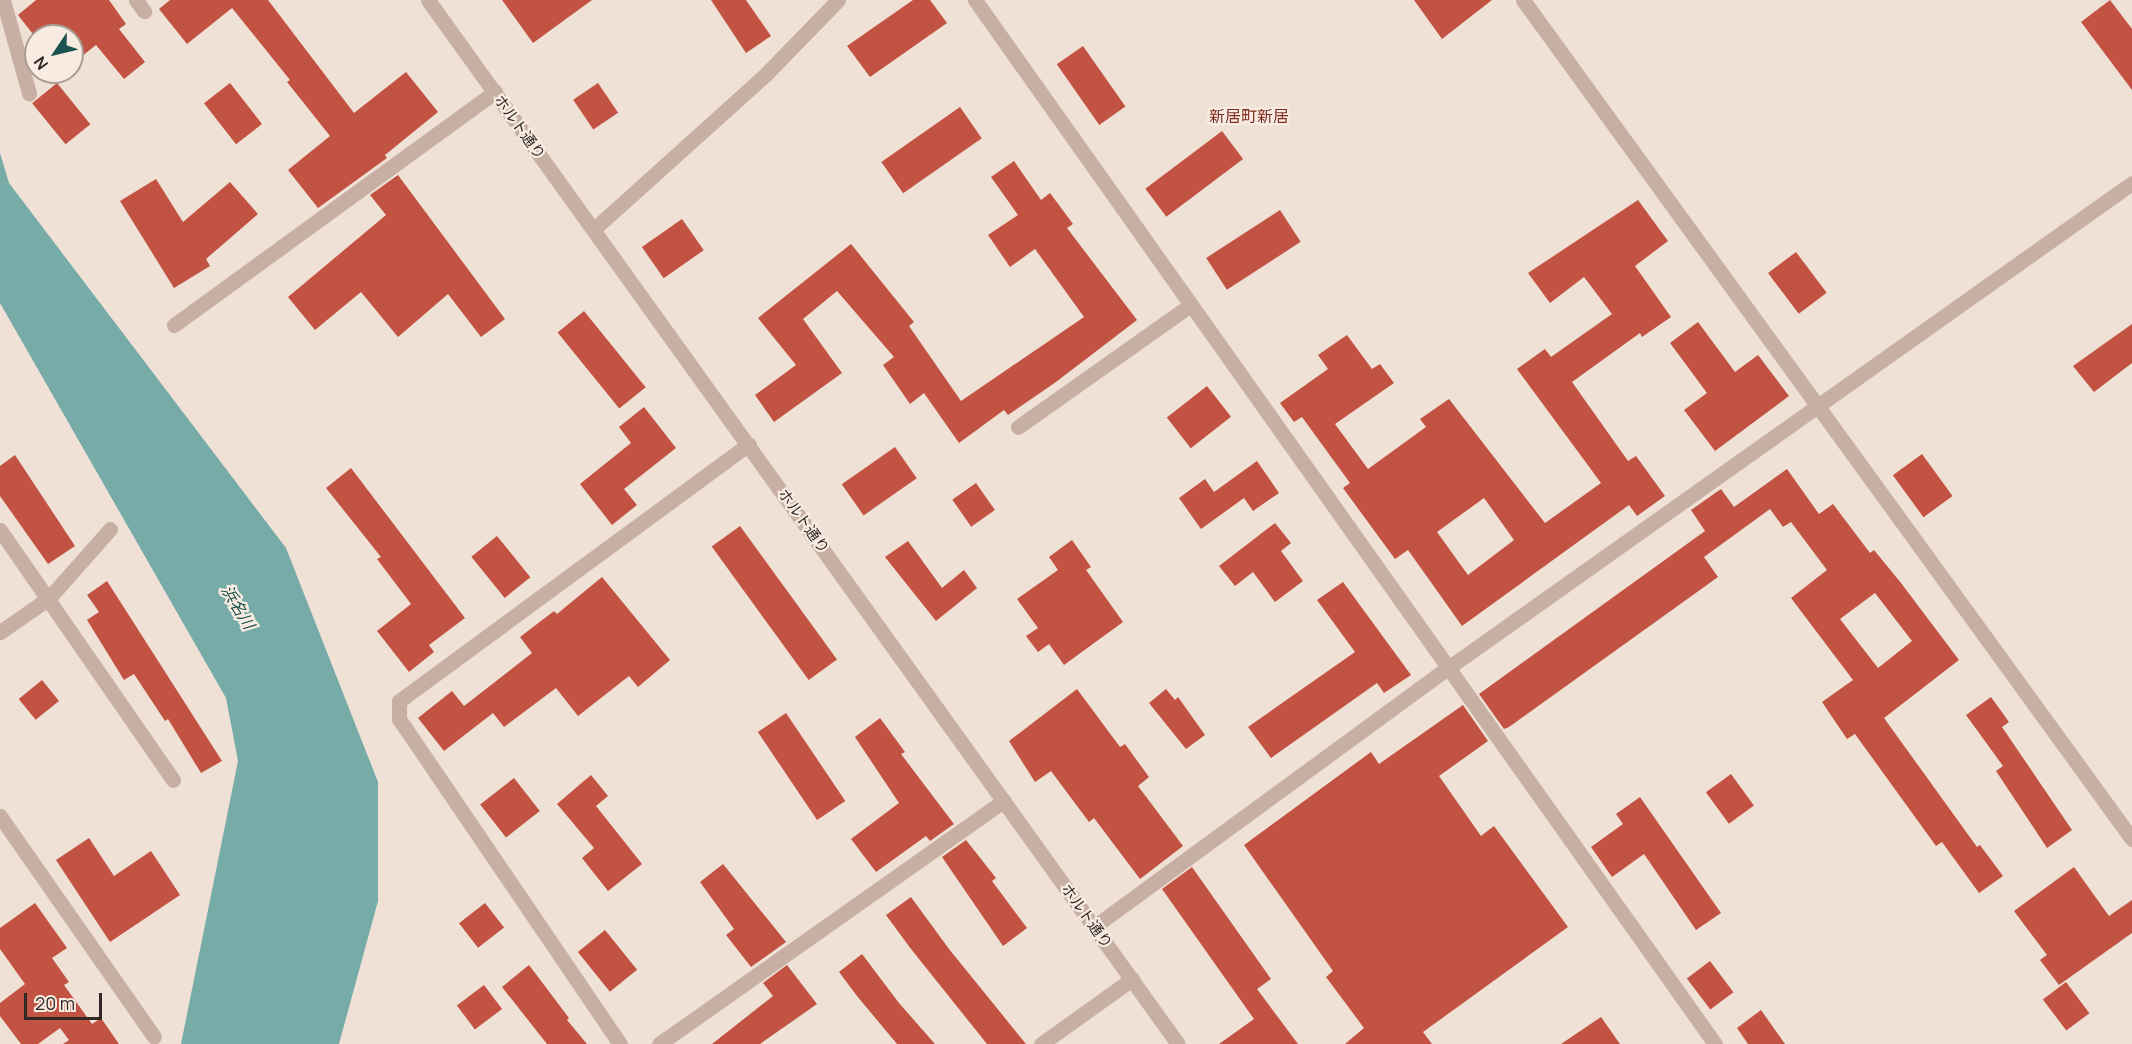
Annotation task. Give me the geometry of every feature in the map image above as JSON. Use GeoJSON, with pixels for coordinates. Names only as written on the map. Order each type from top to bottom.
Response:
{"type":"FeatureCollection","features":[{"type":"Feature","properties":{"kind":"street"},"geometry":{"type":"LineString","coordinates":[[3,0],[29,93]]}},
{"type":"Feature","properties":{"kind":"street","name":"ホルト通り"},"geometry":{"type":"LineString","coordinates":[[428,0],[1178,1044]]}},
{"type":"Feature","properties":{"kind":"street"},"geometry":{"type":"LineString","coordinates":[[594,229],[766,74],[838,0]]}},
{"type":"Feature","properties":{"kind":"street"},"geometry":{"type":"LineString","coordinates":[[975,0],[1715,1044]]}},
{"type":"Feature","properties":{"kind":"street"},"geometry":{"type":"LineString","coordinates":[[1523,0],[2132,839]]}},
{"type":"Feature","properties":{"kind":"street"},"geometry":{"type":"LineString","coordinates":[[174,325],[495,92]]}},
{"type":"Feature","properties":{"kind":"street"},"geometry":{"type":"LineString","coordinates":[[1095,926],[1448,668],[2132,183]]}},
{"type":"Feature","properties":{"kind":"street"},"geometry":{"type":"LineString","coordinates":[[1018,427],[1190,305]]}},
{"type":"Feature","properties":{"kind":"street"},"geometry":{"type":"LineString","coordinates":[[620,1044],[399,719],[399,701],[749,444]]}},
{"type":"Feature","properties":{"kind":"street"},"geometry":{"type":"LineString","coordinates":[[0,632],[49,598],[110,529]]}},
{"type":"Feature","properties":{"kind":"street"},"geometry":{"type":"LineString","coordinates":[[0,530],[173,780]]}},
{"type":"Feature","properties":{"kind":"street"},"geometry":{"type":"LineString","coordinates":[[659,1044],[1004,801]]}},
{"type":"Feature","properties":{"kind":"street"},"geometry":{"type":"LineString","coordinates":[[0,816],[154,1037]]}},
{"type":"Feature","properties":{"kind":"street"},"geometry":{"type":"LineString","coordinates":[[1041,1044],[1132,979]]}},
{"type":"Feature","properties":{"kind":"water","name":"浜名川"},"geometry":{"type":"Polygon","coordinates":[[[0,153],[9,183],[286,548],[378,782],[378,901],[339,1044],[181,1044],[238,761],[226,698],[0,303],[0,153]]]}},
{"type":"Feature","properties":{"kind":"building"},"geometry":{"type":"Polygon","coordinates":[[[36,0],[109,0],[126,24],[119,29],[145,62],[124,79],[96,45],[84,54],[84,24],[25,24],[18,15],[36,0]]]}},
{"type":"Feature","properties":{"kind":"building"},"geometry":{"type":"Polygon","coordinates":[[[170,0],[268,0],[354,113],[406,72],[438,112],[385,155],[387,158],[318,208],[288,170],[330,136],[287,82],[290,80],[232,8],[187,44],[159,9],[170,0]]]}},
{"type":"Feature","properties":{"kind":"building"},"geometry":{"type":"Polygon","coordinates":[[[502,0],[592,0],[533,43],[502,0]]]}},
{"type":"Feature","properties":{"kind":"building"},"geometry":{"type":"Polygon","coordinates":[[[711,0],[746,0],[771,36],[746,53],[711,0]]]}},
{"type":"Feature","properties":{"kind":"building"},"geometry":{"type":"Polygon","coordinates":[[[913,0],[930,0],[947,23],[870,77],[847,46],[913,0]]]}},
{"type":"Feature","properties":{"kind":"building"},"geometry":{"type":"Polygon","coordinates":[[[1414,0],[1492,0],[1442,39],[1414,0]]]}},
{"type":"Feature","properties":{"kind":"building"},"geometry":{"type":"Polygon","coordinates":[[[2110,0],[2132,29],[2132,90],[2081,22],[2110,0]]]}},
{"type":"Feature","properties":{"kind":"building"},"geometry":{"type":"Polygon","coordinates":[[[1083,46],[1125,107],[1099,125],[1057,64],[1083,46]]]}},
{"type":"Feature","properties":{"kind":"building"},"geometry":{"type":"Polygon","coordinates":[[[230,83],[262,124],[236,144],[204,103],[230,83]]]}},
{"type":"Feature","properties":{"kind":"building"},"geometry":{"type":"Polygon","coordinates":[[[598,83],[618,113],[593,130],[573,100],[598,83]]]}},
{"type":"Feature","properties":{"kind":"building"},"geometry":{"type":"Polygon","coordinates":[[[56,84],[90,124],[65,144],[32,103],[56,84]]]}},
{"type":"Feature","properties":{"kind":"building"},"geometry":{"type":"Polygon","coordinates":[[[960,107],[982,138],[903,193],[881,162],[960,107]]]}},
{"type":"Feature","properties":{"kind":"building"},"geometry":{"type":"Polygon","coordinates":[[[1222,131],[1243,159],[1166,217],[1145,189],[1222,131]]]}},
{"type":"Feature","properties":{"kind":"building"},"geometry":{"type":"Polygon","coordinates":[[[1014,161],[1041,200],[1050,193],[1073,224],[1067,228],[1137,320],[1056,382],[1008,415],[1004,410],[959,443],[924,393],[910,404],[883,365],[894,357],[837,291],[803,319],[842,373],[774,422],[755,395],[796,365],[758,318],[851,244],[914,322],[909,326],[961,401],[1084,317],[1035,249],[1010,267],[988,235],[1018,215],[991,177],[1014,161]]]}},
{"type":"Feature","properties":{"kind":"building"},"geometry":{"type":"Polygon","coordinates":[[[398,175],[505,319],[481,337],[448,294],[398,337],[361,292],[315,330],[288,297],[386,215],[370,195],[398,175]]]}},
{"type":"Feature","properties":{"kind":"building"},"geometry":{"type":"Polygon","coordinates":[[[156,179],[183,222],[230,182],[258,214],[206,259],[210,266],[174,288],[120,201],[156,179]]]}},
{"type":"Feature","properties":{"kind":"building"},"geometry":{"type":"Polygon","coordinates":[[[1638,200],[1668,241],[1635,266],[1671,317],[1642,337],[1640,333],[1572,382],[1628,461],[1636,456],[1665,496],[1637,516],[1629,505],[1462,626],[1408,550],[1395,559],[1343,488],[1350,483],[1302,417],[1294,422],[1280,403],[1328,369],[1318,355],[1347,335],[1372,369],[1380,364],[1394,383],[1335,424],[1368,469],[1426,427],[1420,419],[1449,399],[1545,523],[1601,483],[1517,369],[1545,349],[1551,357],[1612,314],[1584,277],[1550,303],[1528,273],[1638,200]],[[1484,498],[1437,532],[1468,575],[1514,540],[1484,498]]]}},
{"type":"Feature","properties":{"kind":"building"},"geometry":{"type":"Polygon","coordinates":[[[1280,210],[1301,242],[1227,290],[1206,258],[1280,210]]]}},
{"type":"Feature","properties":{"kind":"building"},"geometry":{"type":"Polygon","coordinates":[[[682,219],[704,250],[664,278],[642,247],[682,219]]]}},
{"type":"Feature","properties":{"kind":"building"},"geometry":{"type":"Polygon","coordinates":[[[1796,252],[1827,293],[1799,314],[1768,273],[1796,252]]]}},
{"type":"Feature","properties":{"kind":"building"},"geometry":{"type":"Polygon","coordinates":[[[584,311],[646,387],[619,409],[558,332],[584,311]]]}},
{"type":"Feature","properties":{"kind":"building"},"geometry":{"type":"Polygon","coordinates":[[[1698,322],[1735,372],[1758,355],[1789,396],[1715,451],[1684,410],[1707,393],[1670,343],[1698,322]]]}},
{"type":"Feature","properties":{"kind":"building"},"geometry":{"type":"Polygon","coordinates":[[[2132,324],[2132,363],[2094,392],[2073,366],[2132,324]]]}},
{"type":"Feature","properties":{"kind":"building"},"geometry":{"type":"Polygon","coordinates":[[[1207,386],[1231,417],[1191,448],[1167,417],[1207,386]]]}},
{"type":"Feature","properties":{"kind":"building"},"geometry":{"type":"Polygon","coordinates":[[[644,407],[676,448],[624,489],[637,505],[612,525],[580,484],[631,443],[619,427],[644,407]]]}},
{"type":"Feature","properties":{"kind":"building"},"geometry":{"type":"Polygon","coordinates":[[[895,447],[917,478],[864,515],[842,484],[895,447]]]}},
{"type":"Feature","properties":{"kind":"building"},"geometry":{"type":"Polygon","coordinates":[[[1922,454],[1953,496],[1923,517],[1893,475],[1922,454]]]}},
{"type":"Feature","properties":{"kind":"building"},"geometry":{"type":"Polygon","coordinates":[[[15,455],[75,546],[48,564],[0,496],[0,466],[15,455]]]}},
{"type":"Feature","properties":{"kind":"building"},"geometry":{"type":"Polygon","coordinates":[[[1257,461],[1279,493],[1253,511],[1244,498],[1201,529],[1179,498],[1205,479],[1214,492],[1257,461]]]}},
{"type":"Feature","properties":{"kind":"building"},"geometry":{"type":"Polygon","coordinates":[[[351,468],[465,618],[429,645],[434,652],[409,672],[377,631],[411,604],[377,559],[381,557],[326,488],[351,468]]]}},
{"type":"Feature","properties":{"kind":"building"},"geometry":{"type":"Polygon","coordinates":[[[1787,469],[1819,514],[1833,504],[1870,553],[1874,550],[1901,583],[1959,660],[1884,718],[1977,847],[1980,845],[2003,876],[1979,893],[1942,842],[1936,846],[1855,734],[1847,739],[1822,702],[1853,680],[1791,598],[1827,570],[1791,522],[1783,527],[1770,509],[1704,557],[1718,577],[1509,727],[1504,729],[1479,694],[1705,531],[1691,510],[1721,489],[1734,507],[1787,469]],[[1875,593],[1840,619],[1878,668],[1912,641],[1875,593]]]}},
{"type":"Feature","properties":{"kind":"building"},"geometry":{"type":"Polygon","coordinates":[[[976,483],[995,510],[971,527],[952,500],[976,483]]]}},
{"type":"Feature","properties":{"kind":"building"},"geometry":{"type":"Polygon","coordinates":[[[1275,523],[1291,543],[1281,551],[1303,581],[1275,602],[1253,572],[1235,586],[1219,566],[1275,523]]]}},
{"type":"Feature","properties":{"kind":"building"},"geometry":{"type":"Polygon","coordinates":[[[740,526],[837,659],[809,680],[712,547],[740,526]]]}},
{"type":"Feature","properties":{"kind":"building"},"geometry":{"type":"Polygon","coordinates":[[[497,536],[530,577],[505,598],[471,557],[497,536]]]}},
{"type":"Feature","properties":{"kind":"building"},"geometry":{"type":"Polygon","coordinates":[[[1072,540],[1091,567],[1086,570],[1123,622],[1064,665],[1049,644],[1038,652],[1026,636],[1038,628],[1017,599],[1058,570],[1049,557],[1072,540]]]}},
{"type":"Feature","properties":{"kind":"building"},"geometry":{"type":"Polygon","coordinates":[[[908,541],[942,588],[964,570],[977,588],[936,621],[885,557],[908,541]]]}},
{"type":"Feature","properties":{"kind":"building"},"geometry":{"type":"Polygon","coordinates":[[[602,577],[670,660],[638,687],[629,676],[578,716],[556,688],[504,727],[493,713],[444,751],[418,718],[452,691],[464,706],[532,653],[520,637],[554,611],[557,614],[602,577]]]}},
{"type":"Feature","properties":{"kind":"building"},"geometry":{"type":"Polygon","coordinates":[[[107,581],[222,761],[201,773],[168,719],[165,721],[134,674],[124,680],[87,620],[99,612],[87,595],[107,581]]]}},
{"type":"Feature","properties":{"kind":"building"},"geometry":{"type":"Polygon","coordinates":[[[1343,582],[1411,675],[1384,693],[1377,683],[1271,758],[1248,727],[1355,652],[1317,600],[1343,582]]]}},
{"type":"Feature","properties":{"kind":"building"},"geometry":{"type":"Polygon","coordinates":[[[42,680],[59,701],[36,720],[19,699],[42,680]]]}},
{"type":"Feature","properties":{"kind":"building"},"geometry":{"type":"Polygon","coordinates":[[[1077,689],[1120,747],[1125,744],[1149,777],[1138,786],[1183,846],[1140,879],[1094,818],[1089,822],[1051,771],[1035,782],[1009,741],[1077,689]]]}},
{"type":"Feature","properties":{"kind":"building"},"geometry":{"type":"Polygon","coordinates":[[[1166,689],[1175,700],[1178,697],[1205,735],[1186,749],[1149,703],[1166,689]]]}},
{"type":"Feature","properties":{"kind":"building"},"geometry":{"type":"Polygon","coordinates":[[[1991,697],[2009,722],[2002,727],[2072,830],[2047,848],[1996,771],[2003,766],[1966,715],[1991,697]]]}},
{"type":"Feature","properties":{"kind":"building"},"geometry":{"type":"Polygon","coordinates":[[[1463,705],[1488,741],[1439,776],[1481,836],[1494,826],[1568,927],[1423,1032],[1432,1044],[1345,1044],[1364,1028],[1326,977],[1333,971],[1244,845],[1371,752],[1379,764],[1463,705]]]}},
{"type":"Feature","properties":{"kind":"building"},"geometry":{"type":"Polygon","coordinates":[[[786,713],[845,801],[817,820],[758,732],[786,713]]]}},
{"type":"Feature","properties":{"kind":"building"},"geometry":{"type":"Polygon","coordinates":[[[880,718],[905,752],[901,754],[954,824],[930,841],[926,836],[876,872],[851,839],[899,803],[855,737],[880,718]]]}},
{"type":"Feature","properties":{"kind":"building"},"geometry":{"type":"Polygon","coordinates":[[[1731,774],[1754,806],[1729,824],[1706,792],[1731,774]]]}},
{"type":"Feature","properties":{"kind":"building"},"geometry":{"type":"Polygon","coordinates":[[[591,775],[608,796],[596,806],[642,864],[608,891],[582,858],[594,848],[557,804],[591,775]]]}},
{"type":"Feature","properties":{"kind":"building"},"geometry":{"type":"Polygon","coordinates":[[[514,778],[540,811],[506,838],[480,804],[514,778]]]}},
{"type":"Feature","properties":{"kind":"building"},"geometry":{"type":"Polygon","coordinates":[[[1640,797],[1721,913],[1696,930],[1644,854],[1612,877],[1591,847],[1623,824],[1616,814],[1640,797]]]}},
{"type":"Feature","properties":{"kind":"building"},"geometry":{"type":"Polygon","coordinates":[[[89,838],[114,876],[151,851],[180,895],[110,942],[56,860],[89,838]]]}},
{"type":"Feature","properties":{"kind":"building"},"geometry":{"type":"Polygon","coordinates":[[[966,840],[996,878],[992,881],[1027,928],[1003,946],[942,857],[966,840]]]}},
{"type":"Feature","properties":{"kind":"building"},"geometry":{"type":"Polygon","coordinates":[[[723,864],[786,942],[751,967],[726,935],[734,929],[700,882],[723,864]]]}},
{"type":"Feature","properties":{"kind":"building"},"geometry":{"type":"Polygon","coordinates":[[[1192,867],[1271,979],[1257,989],[1298,1044],[1219,1044],[1254,1019],[1162,889],[1192,867]]]}},
{"type":"Feature","properties":{"kind":"building"},"geometry":{"type":"Polygon","coordinates":[[[2074,867],[2109,916],[2132,900],[2132,933],[2059,985],[2040,960],[2047,955],[2014,911],[2074,867]]]}},
{"type":"Feature","properties":{"kind":"building"},"geometry":{"type":"Polygon","coordinates":[[[911,897],[949,949],[1026,1044],[987,1044],[911,949],[886,915],[911,897]]]}},
{"type":"Feature","properties":{"kind":"building"},"geometry":{"type":"Polygon","coordinates":[[[35,903],[67,948],[52,958],[69,982],[64,985],[92,1024],[101,1018],[119,1044],[63,1044],[69,1040],[60,1028],[38,1044],[21,1044],[0,1016],[0,1003],[25,984],[0,949],[0,928],[35,903]]]}},
{"type":"Feature","properties":{"kind":"building"},"geometry":{"type":"Polygon","coordinates":[[[485,903],[504,927],[478,948],[459,923],[485,903]]]}},
{"type":"Feature","properties":{"kind":"building"},"geometry":{"type":"Polygon","coordinates":[[[605,930],[637,970],[610,992],[578,952],[605,930]]]}},
{"type":"Feature","properties":{"kind":"building"},"geometry":{"type":"Polygon","coordinates":[[[862,954],[899,1003],[935,1044],[897,1044],[857,996],[839,972],[862,954]]]}},
{"type":"Feature","properties":{"kind":"building"},"geometry":{"type":"Polygon","coordinates":[[[1710,961],[1733,992],[1710,1010],[1687,978],[1710,961]]]}},
{"type":"Feature","properties":{"kind":"building"},"geometry":{"type":"Polygon","coordinates":[[[529,965],[569,1018],[567,1020],[587,1044],[547,1044],[502,987],[529,965]]]}},
{"type":"Feature","properties":{"kind":"building"},"geometry":{"type":"Polygon","coordinates":[[[787,965],[817,1004],[760,1044],[712,1044],[773,996],[763,983],[787,965]]]}},
{"type":"Feature","properties":{"kind":"building"},"geometry":{"type":"Polygon","coordinates":[[[2066,982],[2089,1013],[2066,1031],[2043,999],[2066,982]]]}},
{"type":"Feature","properties":{"kind":"building"},"geometry":{"type":"Polygon","coordinates":[[[484,985],[502,1009],[475,1029],[457,1005],[484,985]]]}},
{"type":"Feature","properties":{"kind":"building"},"geometry":{"type":"Polygon","coordinates":[[[1761,1010],[1785,1044],[1748,1044],[1737,1028],[1761,1010]]]}},
{"type":"Feature","properties":{"kind":"building"},"geometry":{"type":"Polygon","coordinates":[[[1601,1017],[1620,1044],[1561,1044],[1601,1017]]]}},
{"type":"Feature","properties":{"kind":"district","name":"新居町新居"},"geometry":{"type":"Point","coordinates":[1249,116]}}]}
